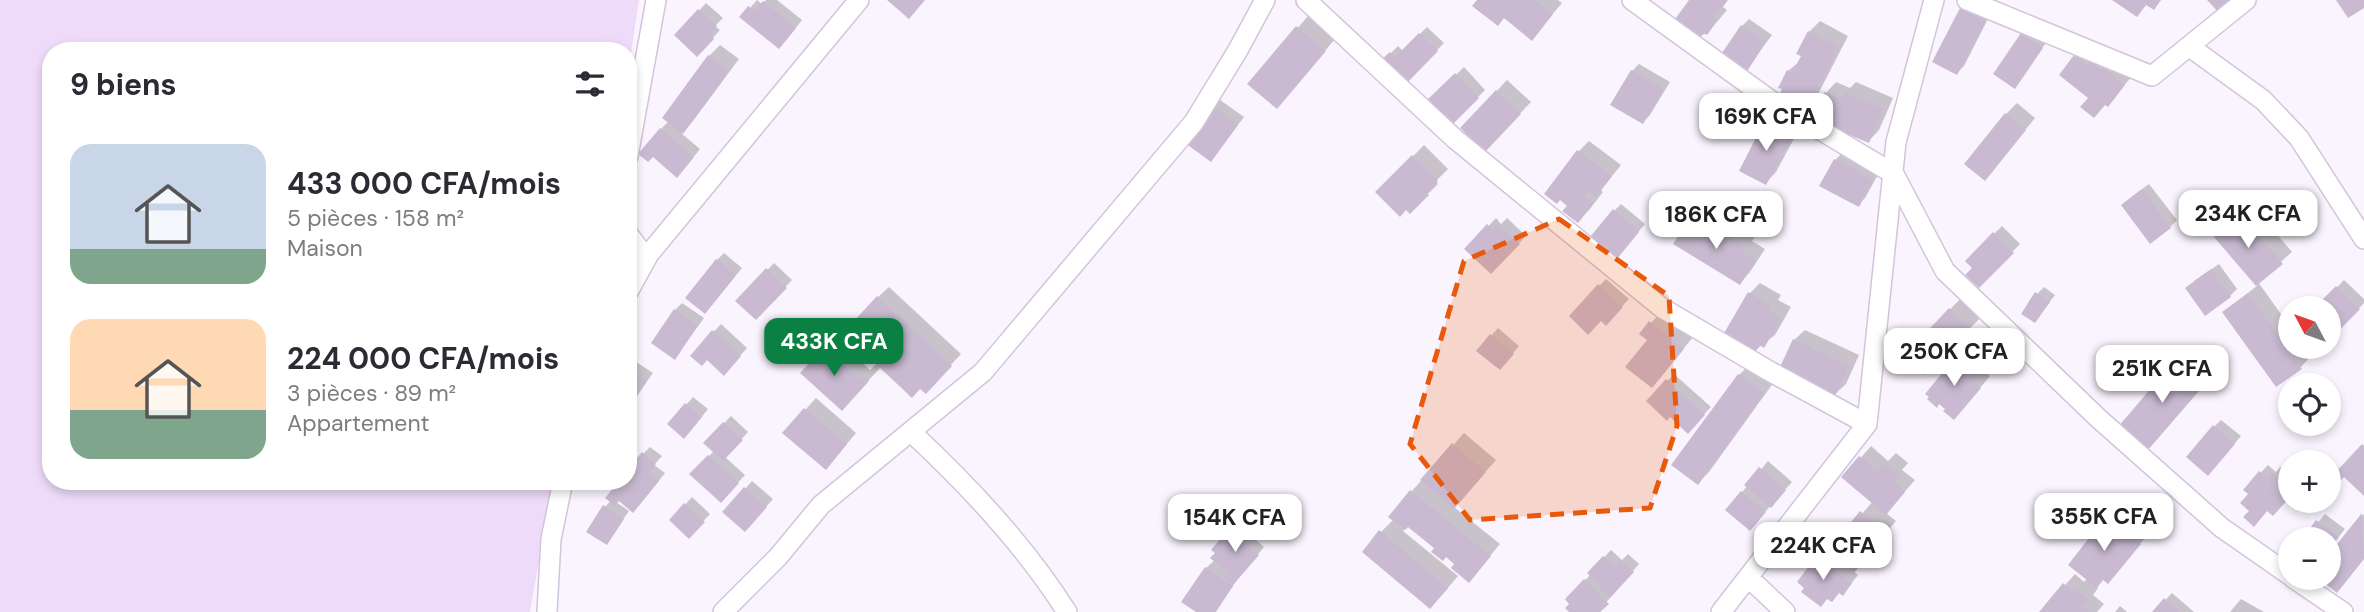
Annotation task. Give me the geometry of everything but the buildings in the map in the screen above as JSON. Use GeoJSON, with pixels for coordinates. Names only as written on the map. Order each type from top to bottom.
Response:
{"type":"FeatureCollection","features":[{"type":"Feature","properties":{"kind":"street"},"geometry":{"type":"LineString","coordinates":[[637,106],[656,0]]}},
{"type":"Feature","properties":{"kind":"street"},"geometry":{"type":"LineString","coordinates":[[637,276],[649,254],[859,0]]}},
{"type":"Feature","properties":{"kind":"street"},"geometry":{"type":"LineString","coordinates":[[723,612],[778,557],[821,505],[983,372],[1194,122],[1265,0]]}},
{"type":"Feature","properties":{"kind":"street"},"geometry":{"type":"LineString","coordinates":[[1306,0],[1455,139],[1662,307],[1771,372],[1867,424]]}},
{"type":"Feature","properties":{"kind":"street"},"geometry":{"type":"LineString","coordinates":[[1632,0],[1770,100],[1894,174],[1945,271],[2098,418],[2222,528],[2278,567]]}},
{"type":"Feature","properties":{"kind":"street"},"geometry":{"type":"LineString","coordinates":[[1721,612],[1867,424],[1896,142],[1934,0]]}},
{"type":"Feature","properties":{"kind":"street"},"geometry":{"type":"LineString","coordinates":[[1967,0],[2152,76],[2246,0]]}},
{"type":"Feature","properties":{"kind":"street"},"geometry":{"type":"LineString","coordinates":[[2190,47],[2263,100],[2299,138],[2364,239]]}},
{"type":"Feature","properties":{"kind":"street"},"geometry":{"type":"LineString","coordinates":[[637,246],[649,254]]}},
{"type":"Feature","properties":{"kind":"street"},"geometry":{"type":"LineString","coordinates":[[911,432],[960,477],[1047,580],[1067,612]]}},
{"type":"Feature","properties":{"kind":"street"},"geometry":{"type":"LineString","coordinates":[[547,612],[551,539],[561,490]]}},
{"type":"Feature","properties":{"kind":"street"},"geometry":{"type":"LineString","coordinates":[[1748,577],[1785,612]]}},
{"type":"Feature","properties":{"kind":"street"},"geometry":{"type":"LineString","coordinates":[[2311,590],[2343,612]]}},
{"type":"Feature","properties":{"kind":"highlighted area"},"geometry":{"type":"Polygon","coordinates":[[[1559,219],[1669,296],[1677,426],[1650,508],[1470,520],[1410,444],[1464,261],[1559,219]]]}},
{"type":"Feature","properties":{"kind":"shaded area"},"geometry":{"type":"Polygon","coordinates":[[[0,0],[639,0],[633,42],[42,42],[42,490],[551,490],[530,612],[0,612],[0,0]]]}}]}
